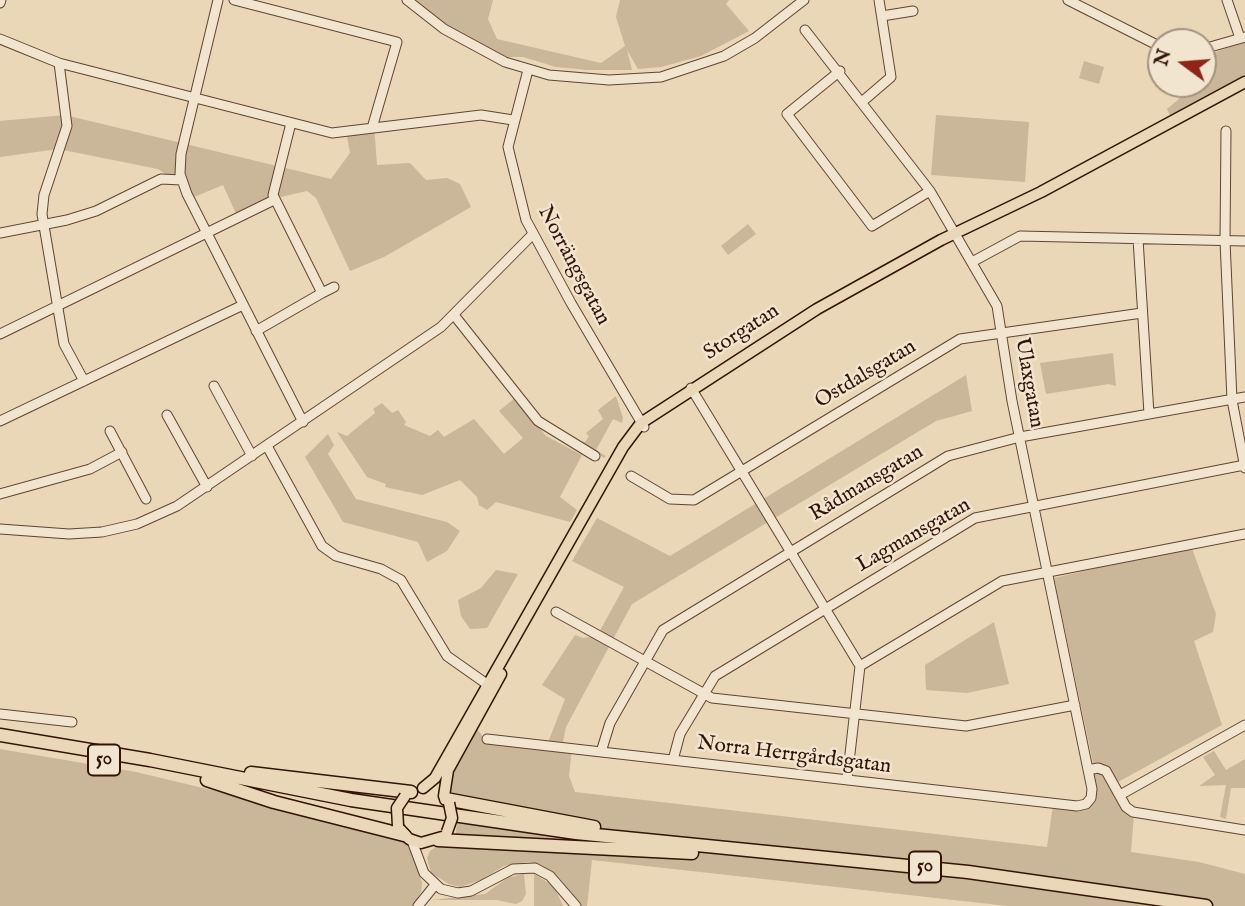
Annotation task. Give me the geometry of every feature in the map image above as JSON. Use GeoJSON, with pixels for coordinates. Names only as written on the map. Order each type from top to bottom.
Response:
{"type":"FeatureCollection","features":[{"type":"Feature","properties":{"kind":"highway","name":"50"},"geometry":{"type":"LineString","coordinates":[[0,735],[150,760],[351,800],[642,840],[968,872],[1206,906]]}},
{"type":"Feature","properties":{"kind":"highway","name":"50"},"geometry":{"type":"LineString","coordinates":[[0,743],[349,807],[574,840],[966,880],[1161,906]]}},
{"type":"Feature","properties":{"kind":"highway"},"geometry":{"type":"LineString","coordinates":[[150,760],[413,792]]}},
{"type":"Feature","properties":{"kind":"highway"},"geometry":{"type":"LineString","coordinates":[[207,780],[274,802],[405,834]]}},
{"type":"Feature","properties":{"kind":"highway"},"geometry":{"type":"LineString","coordinates":[[446,799],[593,827],[642,840]]}},
{"type":"Feature","properties":{"kind":"highway","name":"50"},"geometry":{"type":"LineString","coordinates":[[438,838],[692,853]]}},
{"type":"Feature","properties":{"kind":"main road","name":"Storgatan"},"geometry":{"type":"LineString","coordinates":[[413,792],[435,778],[490,686],[623,447],[642,425],[804,316],[1245,82]]}},
{"type":"Feature","properties":{"kind":"main road","name":"Storgatan"},"geometry":{"type":"LineString","coordinates":[[956,235],[1028,204],[1142,141],[1245,90]]}},
{"type":"Feature","properties":{"kind":"main road","name":"Storgatan"},"geometry":{"type":"LineString","coordinates":[[446,799],[448,770],[490,686]]}},
{"type":"Feature","properties":{"kind":"main road"},"geometry":{"type":"LineString","coordinates":[[413,792],[446,799],[452,818],[438,838],[405,834],[397,808],[413,792]]}},
{"type":"Feature","properties":{"kind":"street"},"geometry":{"type":"LineString","coordinates":[[218,0],[181,154],[181,180],[303,422]]}},
{"type":"Feature","properties":{"kind":"street"},"geometry":{"type":"LineString","coordinates":[[234,0],[397,42],[372,128]]}},
{"type":"Feature","properties":{"kind":"street"},"geometry":{"type":"LineString","coordinates":[[407,0],[460,40],[528,70],[601,80],[638,80],[669,75],[737,49],[792,3],[804,0]]}},
{"type":"Feature","properties":{"kind":"street"},"geometry":{"type":"LineString","coordinates":[[863,101],[891,77],[879,0]]}},
{"type":"Feature","properties":{"kind":"street"},"geometry":{"type":"LineString","coordinates":[[1068,0],[1147,40]]}},
{"type":"Feature","properties":{"kind":"street"},"geometry":{"type":"LineString","coordinates":[[1217,45],[1243,37],[1231,1]]}},
{"type":"Feature","properties":{"kind":"street"},"geometry":{"type":"LineString","coordinates":[[882,16],[912,11]]}},
{"type":"Feature","properties":{"kind":"street","name":"Ulaxgatan"},"geometry":{"type":"LineString","coordinates":[[805,30],[840,71],[930,191],[997,306],[1020,437],[1092,795]]}},
{"type":"Feature","properties":{"kind":"street"},"geometry":{"type":"LineString","coordinates":[[0,39],[59,63],[332,133],[489,114],[513,120]]}},
{"type":"Feature","properties":{"kind":"street"},"geometry":{"type":"LineString","coordinates":[[59,63],[67,126],[44,195],[44,226],[64,344],[84,381]]}},
{"type":"Feature","properties":{"kind":"street","name":"Norrängsgatan"},"geometry":{"type":"LineString","coordinates":[[528,70],[508,140],[509,157],[533,235],[642,425]]}},
{"type":"Feature","properties":{"kind":"street"},"geometry":{"type":"LineString","coordinates":[[840,71],[787,114],[834,177],[872,226],[930,191]]}},
{"type":"Feature","properties":{"kind":"street"},"geometry":{"type":"LineString","coordinates":[[291,123],[273,195],[322,293]]}},
{"type":"Feature","properties":{"kind":"street"},"geometry":{"type":"LineString","coordinates":[[1226,131],[1225,241],[1232,400],[1245,467]]}},
{"type":"Feature","properties":{"kind":"street"},"geometry":{"type":"LineString","coordinates":[[0,233],[44,226],[96,211],[161,179],[181,180]]}},
{"type":"Feature","properties":{"kind":"street"},"geometry":{"type":"LineString","coordinates":[[0,334],[58,308],[274,200]]}},
{"type":"Feature","properties":{"kind":"street"},"geometry":{"type":"LineString","coordinates":[[0,529],[69,534],[113,530],[166,512],[303,422],[454,315],[533,235]]}},
{"type":"Feature","properties":{"kind":"street"},"geometry":{"type":"LineString","coordinates":[[972,262],[1016,237],[1245,241]]}},
{"type":"Feature","properties":{"kind":"street"},"geometry":{"type":"LineString","coordinates":[[1138,239],[1149,414]]}},
{"type":"Feature","properties":{"kind":"street"},"geometry":{"type":"LineString","coordinates":[[256,331],[334,287]]}},
{"type":"Feature","properties":{"kind":"street"},"geometry":{"type":"LineString","coordinates":[[0,421],[243,305]]}},
{"type":"Feature","properties":{"kind":"street","name":"Ostdalsgatan"},"geometry":{"type":"LineString","coordinates":[[631,476],[670,499],[687,501],[701,497],[955,341],[1142,313]]}},
{"type":"Feature","properties":{"kind":"street"},"geometry":{"type":"LineString","coordinates":[[454,315],[538,421],[595,456]]}},
{"type":"Feature","properties":{"kind":"street"},"geometry":{"type":"LineString","coordinates":[[214,386],[252,456]]}},
{"type":"Feature","properties":{"kind":"street"},"geometry":{"type":"LineString","coordinates":[[693,390],[860,666],[848,780]]}},
{"type":"Feature","properties":{"kind":"street","name":"Rådmansgatan"},"geometry":{"type":"LineString","coordinates":[[601,752],[610,723],[663,630],[948,456],[1020,437],[1245,397]]}},
{"type":"Feature","properties":{"kind":"street"},"geometry":{"type":"LineString","coordinates":[[167,415],[207,487]]}},
{"type":"Feature","properties":{"kind":"street"},"geometry":{"type":"LineString","coordinates":[[110,431],[146,499]]}},
{"type":"Feature","properties":{"kind":"street"},"geometry":{"type":"LineString","coordinates":[[267,446],[322,546],[336,556],[381,569],[401,580],[446,656],[490,686]]}},
{"type":"Feature","properties":{"kind":"street"},"geometry":{"type":"LineString","coordinates":[[0,494],[90,469],[122,452]]}},
{"type":"Feature","properties":{"kind":"street","name":"Lagmansgatan"},"geometry":{"type":"LineString","coordinates":[[673,760],[680,734],[702,694],[719,673],[975,518],[1245,467]]}},
{"type":"Feature","properties":{"kind":"street"},"geometry":{"type":"LineString","coordinates":[[860,666],[998,582],[1245,534]]}},
{"type":"Feature","properties":{"kind":"street"},"geometry":{"type":"LineString","coordinates":[[556,612],[712,698],[970,726],[1075,705]]}},
{"type":"Feature","properties":{"kind":"street"},"geometry":{"type":"LineString","coordinates":[[0,714],[72,722]]}},
{"type":"Feature","properties":{"kind":"street"},"geometry":{"type":"LineString","coordinates":[[1120,795],[1245,725]]}},
{"type":"Feature","properties":{"kind":"street","name":"Norra Herrgårdsgatan"},"geometry":{"type":"LineString","coordinates":[[487,739],[1077,806],[1086,804],[1092,795]]}},
{"type":"Feature","properties":{"kind":"street"},"geometry":{"type":"LineString","coordinates":[[1088,770],[1098,768],[1106,771],[1126,807],[1133,812],[1245,830]]}},
{"type":"Feature","properties":{"kind":"street"},"geometry":{"type":"LineString","coordinates":[[405,834],[424,873],[435,885],[447,891],[464,892],[513,869],[535,867],[550,876],[567,901],[576,906]]}},
{"type":"Feature","properties":{"kind":"street"},"geometry":{"type":"LineString","coordinates":[[420,862],[438,838]]}},
{"type":"Feature","properties":{"kind":"street"},"geometry":{"type":"LineString","coordinates":[[418,906],[435,885]]}},
{"type":"Feature","properties":{"kind":"shaded area"},"geometry":{"type":"Polygon","coordinates":[[[416,0],[493,0],[488,19],[497,39],[601,63],[625,46],[616,17],[620,0],[729,0],[726,4],[749,31],[701,56],[661,67],[638,69],[627,50],[632,70],[587,70],[556,67],[523,57],[507,57],[471,41],[426,11],[416,0]]]}},
{"type":"Feature","properties":{"kind":"shaded area"},"geometry":{"type":"Polygon","coordinates":[[[1245,41],[1245,77],[1217,93],[1217,52],[1245,41]]]}},
{"type":"Feature","properties":{"kind":"shaded area"},"geometry":{"type":"Polygon","coordinates":[[[1084,61],[1104,67],[1099,84],[1079,78],[1084,61]]]}},
{"type":"Feature","properties":{"kind":"shaded area"},"geometry":{"type":"Polygon","coordinates":[[[1207,98],[1171,118],[1167,109],[1179,99],[1207,98]]]}},
{"type":"Feature","properties":{"kind":"shaded area"},"geometry":{"type":"Polygon","coordinates":[[[65,115],[331,179],[350,153],[346,130],[374,125],[377,165],[410,163],[426,180],[447,178],[460,184],[471,207],[384,257],[350,271],[316,198],[307,191],[272,199],[237,216],[223,185],[187,200],[177,175],[167,175],[158,169],[58,149],[0,157],[0,121],[65,115]]]}},
{"type":"Feature","properties":{"kind":"shaded area"},"geometry":{"type":"Polygon","coordinates":[[[936,115],[1029,122],[1025,182],[931,175],[936,115]]]}},
{"type":"Feature","properties":{"kind":"shaded area"},"geometry":{"type":"Polygon","coordinates":[[[748,224],[756,234],[728,255],[721,246],[748,224]]]}},
{"type":"Feature","properties":{"kind":"shaded area"},"geometry":{"type":"Polygon","coordinates":[[[1113,353],[1116,386],[1109,384],[1046,394],[1040,363],[1113,353]]]}},
{"type":"Feature","properties":{"kind":"shaded area"},"geometry":{"type":"Polygon","coordinates":[[[966,375],[972,411],[936,421],[632,604],[566,727],[562,747],[572,748],[569,776],[575,792],[1047,847],[1053,805],[1086,806],[1093,768],[1108,777],[1126,813],[1134,814],[1131,852],[1199,862],[1245,874],[1245,906],[1008,906],[592,860],[587,906],[580,906],[560,879],[539,864],[528,862],[504,866],[481,880],[460,887],[431,873],[427,858],[430,851],[438,845],[455,843],[459,800],[449,794],[448,780],[475,726],[486,741],[547,745],[565,699],[542,685],[575,635],[583,638],[597,636],[624,587],[572,561],[597,518],[670,556],[966,375]]]}},
{"type":"Feature","properties":{"kind":"shaded area"},"geometry":{"type":"Polygon","coordinates":[[[616,396],[623,418],[622,423],[613,419],[596,450],[606,456],[604,458],[580,441],[585,442],[589,436],[586,433],[603,419],[598,410],[616,396]]]}},
{"type":"Feature","properties":{"kind":"shaded area"},"geometry":{"type":"Polygon","coordinates":[[[515,398],[546,436],[582,455],[560,497],[577,510],[570,522],[496,502],[487,510],[479,505],[477,497],[460,480],[422,495],[385,487],[386,484],[367,477],[337,432],[347,436],[375,413],[373,409],[382,403],[392,413],[398,410],[406,422],[404,425],[430,436],[438,430],[444,437],[474,419],[504,454],[523,438],[499,411],[515,398]]]}},
{"type":"Feature","properties":{"kind":"shaded area"},"geometry":{"type":"Polygon","coordinates":[[[328,434],[334,445],[328,454],[356,499],[447,522],[460,531],[447,551],[427,562],[418,542],[343,522],[305,457],[328,434]]]}},
{"type":"Feature","properties":{"kind":"shaded area"},"geometry":{"type":"Polygon","coordinates":[[[1191,546],[1216,614],[1213,632],[1194,641],[1222,725],[1118,782],[1112,773],[1093,763],[1054,578],[1191,546]]]}},
{"type":"Feature","properties":{"kind":"shaded area"},"geometry":{"type":"Polygon","coordinates":[[[496,570],[518,574],[487,628],[470,629],[461,616],[458,600],[481,588],[496,570]]]}},
{"type":"Feature","properties":{"kind":"shaded area"},"geometry":{"type":"Polygon","coordinates":[[[994,622],[1009,684],[967,693],[926,690],[925,665],[994,622]]]}},
{"type":"Feature","properties":{"kind":"shaded area"},"geometry":{"type":"Polygon","coordinates":[[[0,749],[136,772],[295,810],[300,815],[318,820],[325,817],[401,837],[412,851],[422,883],[421,892],[413,906],[0,906],[0,749]]]}},
{"type":"Feature","properties":{"kind":"shaded area"},"geometry":{"type":"Polygon","coordinates":[[[1214,751],[1226,770],[1245,759],[1245,788],[1231,788],[1226,819],[1220,817],[1226,785],[1199,786],[1215,775],[1203,757],[1214,751]]]}},
{"type":"Feature","properties":{"kind":"shaded area"},"geometry":{"type":"Polygon","coordinates":[[[524,874],[526,894],[522,901],[516,904],[496,900],[432,900],[485,894],[509,877],[524,874]]]}},
{"type":"Feature","properties":{"kind":"shaded area"},"geometry":{"type":"Polygon","coordinates":[[[534,874],[554,886],[563,906],[534,906],[534,874]]]}}]}
